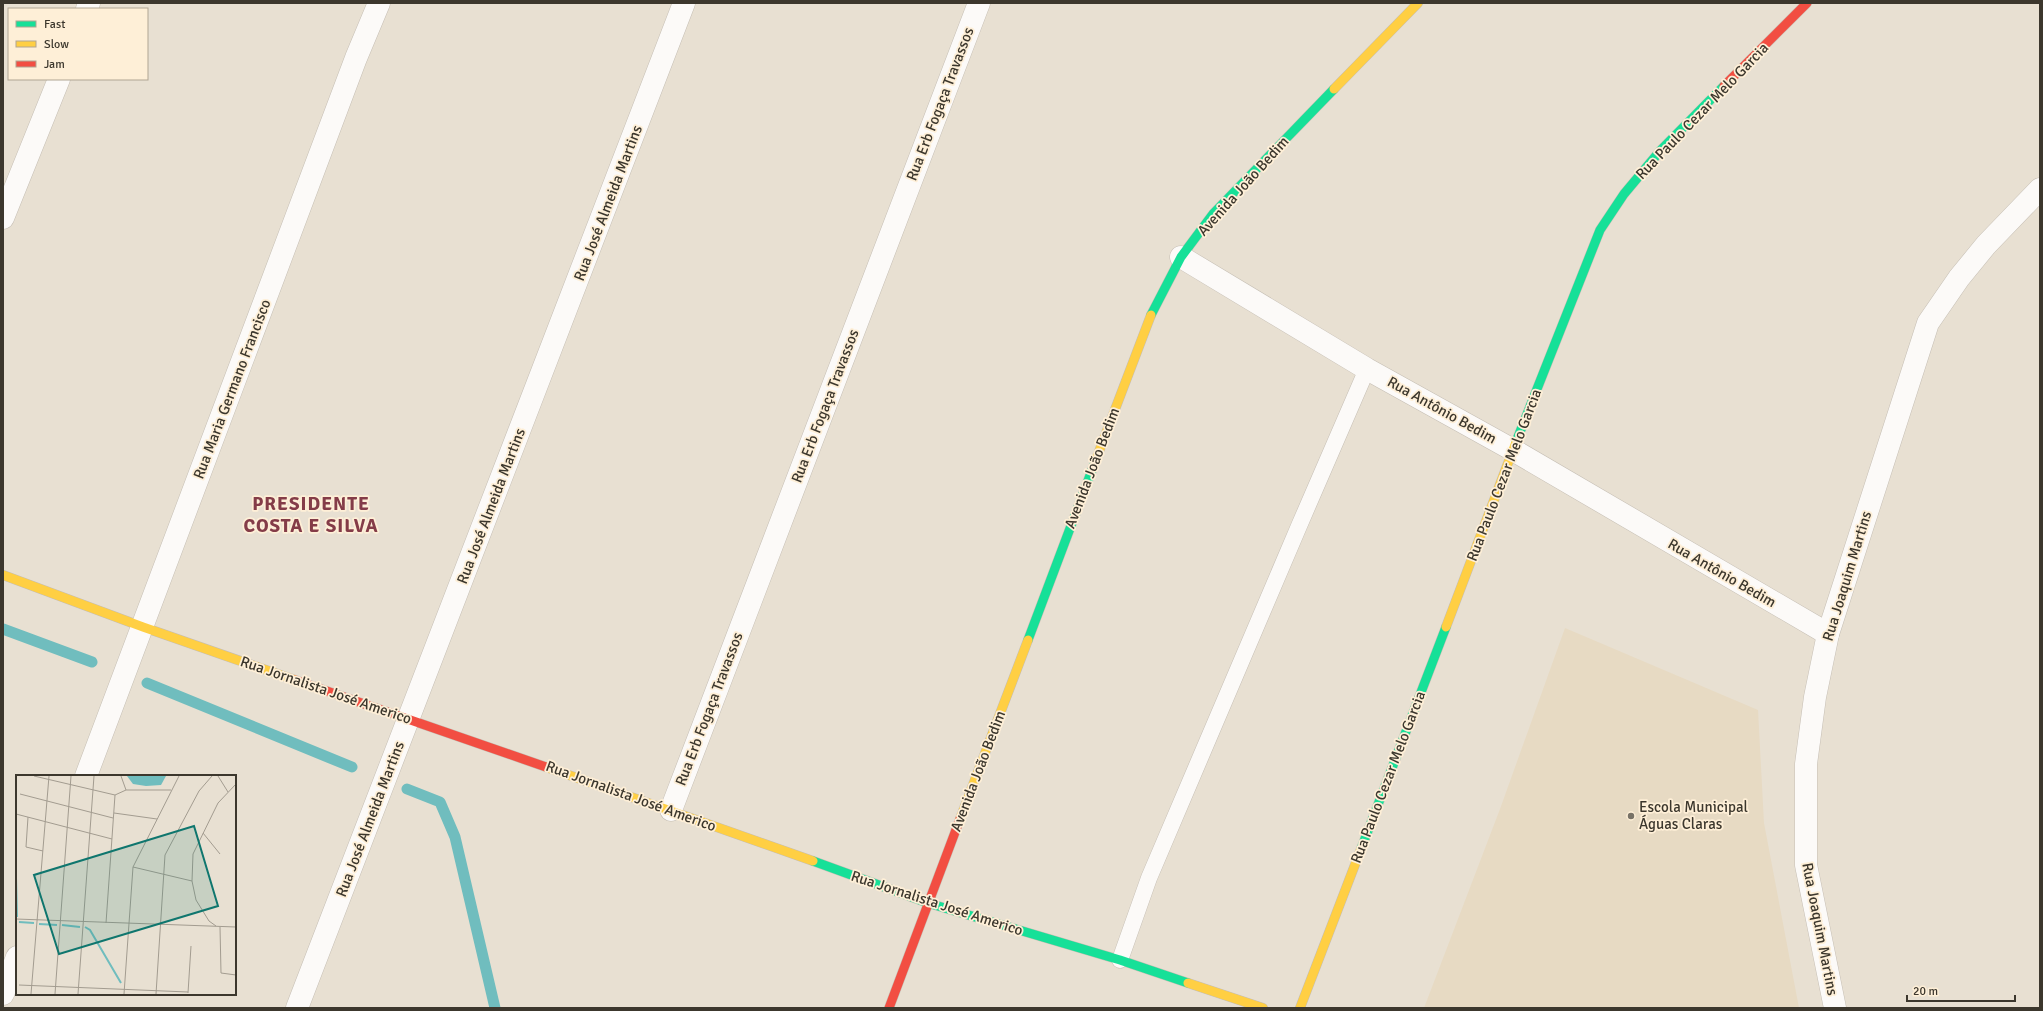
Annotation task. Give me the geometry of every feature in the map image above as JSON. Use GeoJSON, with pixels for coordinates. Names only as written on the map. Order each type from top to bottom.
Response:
{"type":"FeatureCollection","features":[{"type":"Feature","properties":{"kind":"street","name":"Rua Maria Germano Francisco"},"geometry":{"type":"LineString","coordinates":[[86,775],[356,58],[379,3]]}},
{"type":"Feature","properties":{"kind":"street","name":"Rua José Almeida Martins"},"geometry":{"type":"LineString","coordinates":[[297,1008],[410,718],[684,3]]}},
{"type":"Feature","properties":{"kind":"street","name":"Rua Erb Fogaça Travassos"},"geometry":{"type":"LineString","coordinates":[[671,810],[979,3]]}},
{"type":"Feature","properties":{"kind":"street","name":"Avenida João Bedim"},"geometry":{"type":"LineString","coordinates":[[889,1008],[1147,323],[1182,257],[1213,214],[1418,3]]}},
{"type":"Feature","properties":{"kind":"street","name":"Rua Paulo Cezar Melo Garcia"},"geometry":{"type":"LineString","coordinates":[[1300,1008],[1513,450],[1600,230],[1624,194],[1660,151],[1806,3]]}},
{"type":"Feature","properties":{"kind":"street"},"geometry":{"type":"LineString","coordinates":[[3,218],[59,80]]}},
{"type":"Feature","properties":{"kind":"street","name":"Rua Joaquim Martins"},"geometry":{"type":"LineString","coordinates":[[1835,1008],[1806,864],[1806,764],[1816,697],[1828,634],[1928,323],[1963,272],[1986,245],[2040,189]]}},
{"type":"Feature","properties":{"kind":"street","name":"Rua Antônio Bedim"},"geometry":{"type":"LineString","coordinates":[[1182,257],[1368,369],[1513,450],[1828,634]]}},
{"type":"Feature","properties":{"kind":"street","name":"Rua Jornalista José Americo"},"geometry":{"type":"LineString","coordinates":[[3,575],[142,627],[410,718],[671,810],[928,904],[1120,960],[1263,1008]]}},
{"type":"Feature","properties":{"kind":"street"},"geometry":{"type":"LineString","coordinates":[[3,994],[16,960]]}},
{"type":"Feature","properties":{"kind":"lane"},"geometry":{"type":"LineString","coordinates":[[1120,960],[1149,878],[1299,526],[1368,369]]}},
{"type":"Feature","properties":{"kind":"shaded area","name":"Escola Municipal Águas Claras"},"geometry":{"type":"Polygon","coordinates":[[[1565,628],[1758,710],[1764,823],[1799,1008],[1424,1008],[1500,809],[1565,628]]]}},
{"type":"Feature","properties":{"kind":"waterway"},"geometry":{"type":"LineString","coordinates":[[3,629],[92,662]]}},
{"type":"Feature","properties":{"kind":"waterway"},"geometry":{"type":"LineString","coordinates":[[147,683],[352,767]]}},
{"type":"Feature","properties":{"kind":"waterway"},"geometry":{"type":"LineString","coordinates":[[407,789],[440,802],[455,837],[495,1008]]}},
{"type":"Feature","properties":{"kind":"traffic: fast"},"geometry":{"type":"LineString","coordinates":[[1516,442],[1600,230],[1624,194],[1660,151],[1724,86]]}},
{"type":"Feature","properties":{"kind":"traffic: fast"},"geometry":{"type":"LineString","coordinates":[[1151,315],[1181,257],[1213,214],[1334,89]]}},
{"type":"Feature","properties":{"kind":"traffic: fast"},"geometry":{"type":"LineString","coordinates":[[1028,640],[1095,462]]}},
{"type":"Feature","properties":{"kind":"traffic: fast"},"geometry":{"type":"LineString","coordinates":[[1361,849],[1446,627]]}},
{"type":"Feature","properties":{"kind":"traffic: fast"},"geometry":{"type":"LineString","coordinates":[[813,861],[928,903],[1120,960],[1188,983]]}},
{"type":"Feature","properties":{"kind":"traffic: slow"},"geometry":{"type":"LineString","coordinates":[[1334,89],[1418,3]]}},
{"type":"Feature","properties":{"kind":"traffic: slow"},"geometry":{"type":"LineString","coordinates":[[1095,462],[1151,315]]}},
{"type":"Feature","properties":{"kind":"traffic: slow"},"geometry":{"type":"LineString","coordinates":[[1446,627],[1516,442]]}},
{"type":"Feature","properties":{"kind":"traffic: slow"},"geometry":{"type":"LineString","coordinates":[[3,575],[143,627],[295,680]]}},
{"type":"Feature","properties":{"kind":"traffic: slow"},"geometry":{"type":"LineString","coordinates":[[960,819],[1028,640]]}},
{"type":"Feature","properties":{"kind":"traffic: slow"},"geometry":{"type":"LineString","coordinates":[[546,767],[813,861]]}},
{"type":"Feature","properties":{"kind":"traffic: slow"},"geometry":{"type":"LineString","coordinates":[[1300,1008],[1361,849]]}},
{"type":"Feature","properties":{"kind":"traffic: slow"},"geometry":{"type":"LineString","coordinates":[[1188,983],[1263,1008]]}},
{"type":"Feature","properties":{"kind":"traffic: jam"},"geometry":{"type":"LineString","coordinates":[[1724,86],[1807,3]]}},
{"type":"Feature","properties":{"kind":"traffic: jam"},"geometry":{"type":"LineString","coordinates":[[295,680],[546,767]]}},
{"type":"Feature","properties":{"kind":"traffic: jam"},"geometry":{"type":"LineString","coordinates":[[889,1008],[960,819]]}},
{"type":"Feature","properties":{"kind":"place","name":"Escola Municipal Águas Claras"},"geometry":{"type":"Point","coordinates":[1631,816]}},
{"type":"Feature","properties":{"kind":"district","name":"PRESIDENTE COSTA E SILVA"},"geometry":{"type":"Point","coordinates":[311,515]}}]}
